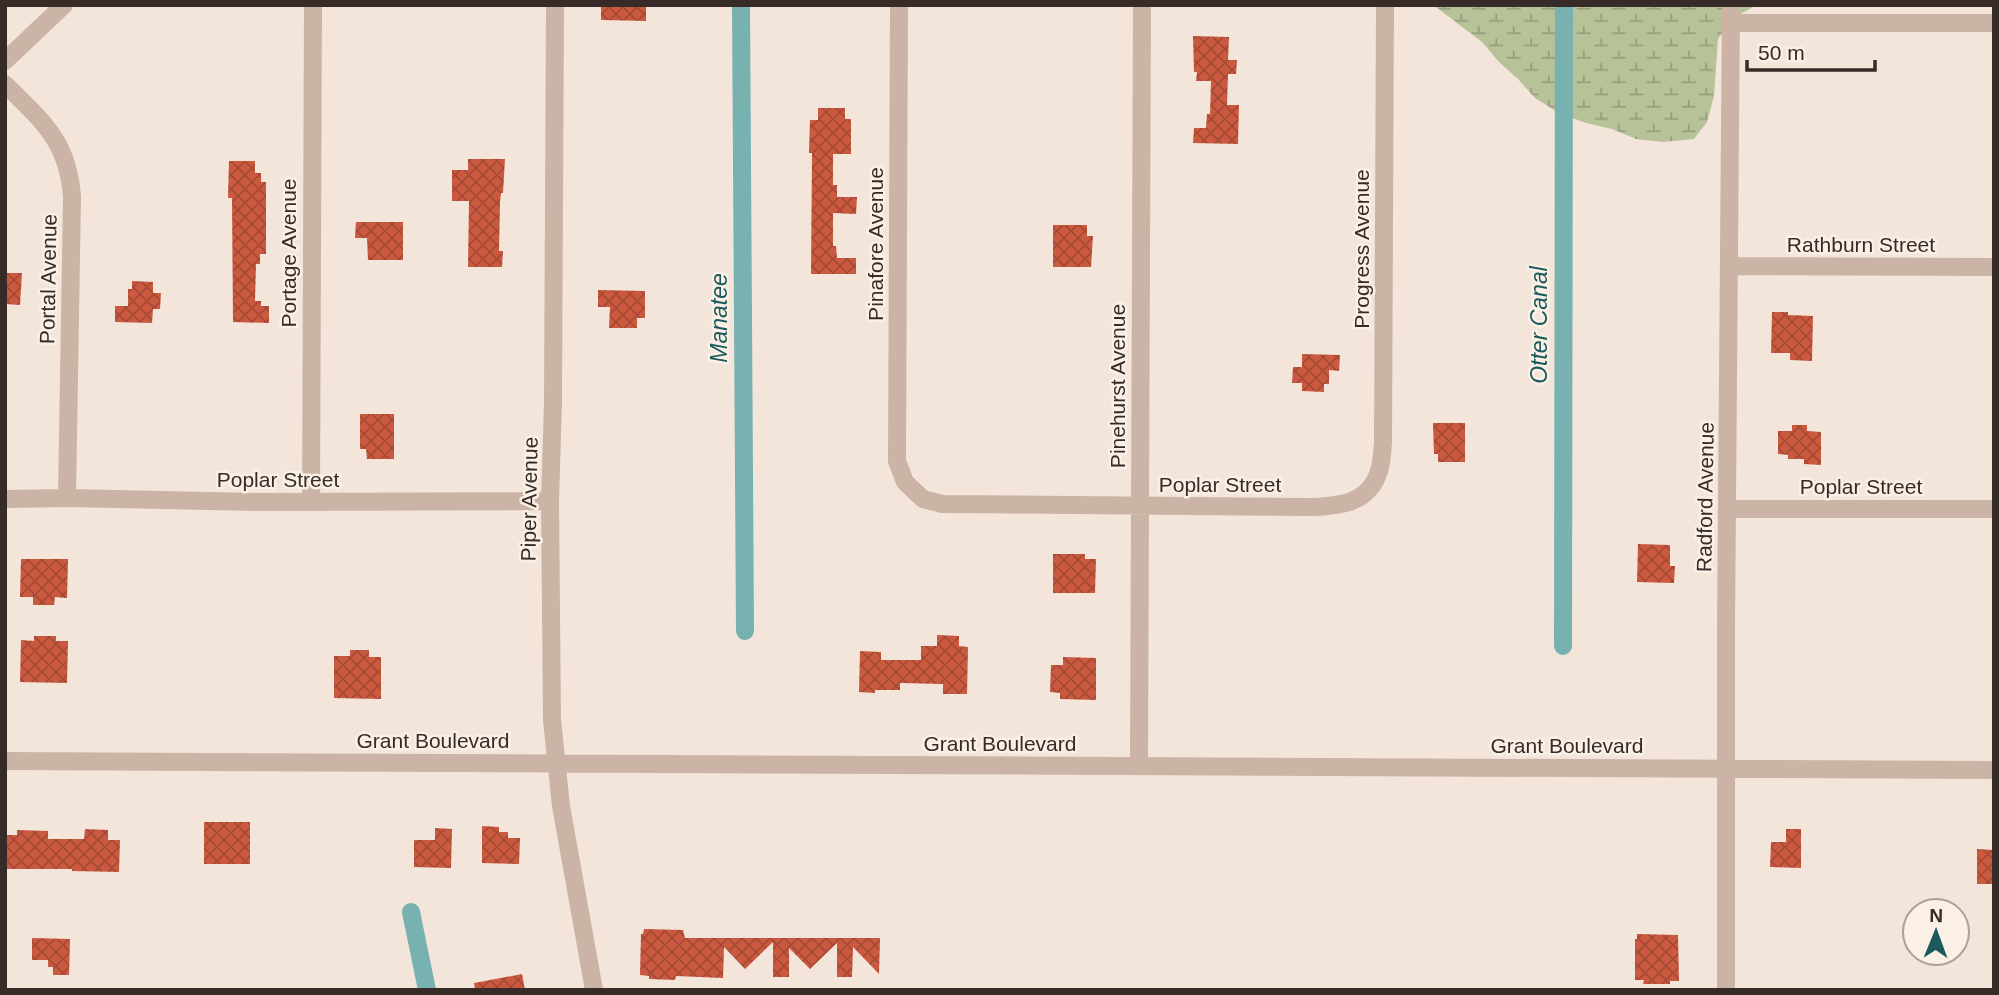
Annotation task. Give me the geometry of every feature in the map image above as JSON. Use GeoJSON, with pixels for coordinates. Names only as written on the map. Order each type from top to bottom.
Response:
{"type":"FeatureCollection","features":[{"type":"Feature","properties":{"kind":"street"},"geometry":{"type":"LineString","coordinates":[[5,61],[64,5]]}},
{"type":"Feature","properties":{"kind":"street","name":"Portage Avenue"},"geometry":{"type":"LineString","coordinates":[[311,501],[313,5]]}},
{"type":"Feature","properties":{"kind":"street","name":"Piper Avenue"},"geometry":{"type":"LineString","coordinates":[[555,5],[550,501],[552,720],[563,819],[594,990]]}},
{"type":"Feature","properties":{"kind":"street","name":"Pinafore Avenue"},"geometry":{"type":"LineString","coordinates":[[899,5],[896,440],[897,461],[905,482]]}},
{"type":"Feature","properties":{"kind":"street","name":"Pinehurst Avenue"},"geometry":{"type":"LineString","coordinates":[[1139,766],[1142,5]]}},
{"type":"Feature","properties":{"kind":"street","name":"Progress Avenue"},"geometry":{"type":"LineString","coordinates":[[1370,490],[1379,471],[1384,443],[1385,5]]}},
{"type":"Feature","properties":{"kind":"street"},"geometry":{"type":"LineString","coordinates":[[1731,14],[1994,23]]}},
{"type":"Feature","properties":{"kind":"street","name":"Radford Avenue"},"geometry":{"type":"LineString","coordinates":[[1726,990],[1731,14]]}},
{"type":"Feature","properties":{"kind":"street","name":"Portal Avenue"},"geometry":{"type":"LineString","coordinates":[[5,84],[51,134],[63,152],[70,175],[72,197],[67,498]]}},
{"type":"Feature","properties":{"kind":"street","name":"Rathburn Street"},"geometry":{"type":"LineString","coordinates":[[1729,266],[1994,267]]}},
{"type":"Feature","properties":{"kind":"street","name":"Poplar Street"},"geometry":{"type":"LineString","coordinates":[[905,482],[923,499],[942,504],[1331,507],[1351,503],[1370,490]]}},
{"type":"Feature","properties":{"kind":"street","name":"Poplar Street"},"geometry":{"type":"LineString","coordinates":[[5,499],[550,501]]}},
{"type":"Feature","properties":{"kind":"street","name":"Poplar Street"},"geometry":{"type":"LineString","coordinates":[[1728,509],[1994,509]]}},
{"type":"Feature","properties":{"kind":"street","name":"Grant Boulevard"},"geometry":{"type":"LineString","coordinates":[[5,761],[1994,771]]}},
{"type":"Feature","properties":{"kind":"green space"},"geometry":{"type":"Polygon","coordinates":[[[1757,5],[1733,18],[1718,39],[1714,96],[1707,122],[1694,139],[1663,142],[1636,139],[1612,129],[1586,123],[1559,113],[1535,98],[1482,42],[1436,7],[1757,5]]]}},
{"type":"Feature","properties":{"kind":"building"},"geometry":{"type":"Polygon","coordinates":[[[601,5],[646,5],[646,21],[601,20],[601,5]]]}},
{"type":"Feature","properties":{"kind":"building"},"geometry":{"type":"Polygon","coordinates":[[[1193,36],[1229,37],[1228,60],[1237,60],[1236,74],[1228,74],[1227,105],[1239,105],[1238,144],[1193,143],[1194,128],[1206,128],[1207,114],[1210,114],[1211,81],[1196,81],[1193,36]]]}},
{"type":"Feature","properties":{"kind":"building"},"geometry":{"type":"Polygon","coordinates":[[[818,108],[845,108],[845,119],[851,119],[851,154],[833,154],[833,185],[837,185],[837,197],[857,197],[856,214],[833,213],[833,246],[836,246],[837,258],[856,258],[856,274],[811,274],[810,120],[818,120],[818,108]]]}},
{"type":"Feature","properties":{"kind":"building"},"geometry":{"type":"Polygon","coordinates":[[[468,159],[505,159],[500,202],[499,251],[503,251],[502,267],[468,267],[469,201],[452,201],[452,170],[468,170],[468,159]]]}},
{"type":"Feature","properties":{"kind":"building"},"geometry":{"type":"Polygon","coordinates":[[[229,161],[255,161],[255,173],[261,173],[261,182],[266,182],[266,254],[260,254],[260,264],[256,264],[255,301],[261,301],[261,306],[269,306],[269,323],[233,322],[229,161]]]}},
{"type":"Feature","properties":{"kind":"building"},"geometry":{"type":"Polygon","coordinates":[[[356,222],[403,222],[403,260],[368,260],[367,238],[355,238],[356,222]]]}},
{"type":"Feature","properties":{"kind":"building"},"geometry":{"type":"Polygon","coordinates":[[[1053,225],[1087,225],[1087,236],[1093,236],[1091,267],[1053,267],[1053,225]]]}},
{"type":"Feature","properties":{"kind":"building"},"geometry":{"type":"Polygon","coordinates":[[[5,273],[22,273],[20,305],[5,304],[5,273]]]}},
{"type":"Feature","properties":{"kind":"building"},"geometry":{"type":"Polygon","coordinates":[[[132,281],[153,282],[153,293],[161,293],[160,309],[153,309],[152,323],[115,322],[115,306],[128,306],[128,289],[132,289],[132,281]]]}},
{"type":"Feature","properties":{"kind":"building"},"geometry":{"type":"Polygon","coordinates":[[[598,290],[645,291],[645,318],[637,318],[637,328],[609,328],[610,307],[598,307],[598,290]]]}},
{"type":"Feature","properties":{"kind":"building"},"geometry":{"type":"Polygon","coordinates":[[[1772,312],[1813,316],[1812,361],[1790,360],[1790,353],[1771,353],[1772,312]]]}},
{"type":"Feature","properties":{"kind":"building"},"geometry":{"type":"Polygon","coordinates":[[[1302,354],[1340,355],[1339,371],[1329,370],[1329,384],[1324,384],[1324,392],[1302,391],[1302,383],[1292,383],[1293,367],[1302,367],[1302,354]]]}},
{"type":"Feature","properties":{"kind":"building"},"geometry":{"type":"Polygon","coordinates":[[[360,414],[394,414],[394,459],[367,459],[366,449],[360,449],[360,414]]]}},
{"type":"Feature","properties":{"kind":"building"},"geometry":{"type":"Polygon","coordinates":[[[1433,423],[1465,423],[1465,462],[1438,462],[1438,454],[1434,454],[1433,423]]]}},
{"type":"Feature","properties":{"kind":"building"},"geometry":{"type":"Polygon","coordinates":[[[1792,425],[1807,425],[1807,431],[1821,432],[1821,465],[1804,464],[1804,459],[1788,459],[1788,455],[1778,454],[1778,431],[1792,431],[1792,425]]]}},
{"type":"Feature","properties":{"kind":"building"},"geometry":{"type":"Polygon","coordinates":[[[1638,544],[1670,545],[1670,566],[1675,566],[1674,583],[1637,582],[1638,544]]]}},
{"type":"Feature","properties":{"kind":"building"},"geometry":{"type":"Polygon","coordinates":[[[1053,554],[1085,554],[1085,559],[1096,559],[1095,593],[1053,593],[1053,554]]]}},
{"type":"Feature","properties":{"kind":"building"},"geometry":{"type":"Polygon","coordinates":[[[21,559],[68,559],[67,598],[55,597],[54,605],[33,605],[33,597],[20,597],[21,559]]]}},
{"type":"Feature","properties":{"kind":"building"},"geometry":{"type":"Polygon","coordinates":[[[937,635],[959,636],[959,646],[968,647],[967,694],[943,694],[943,684],[900,683],[900,690],[859,692],[860,651],[881,652],[881,660],[921,660],[921,646],[937,646],[937,635]]]}},
{"type":"Feature","properties":{"kind":"building"},"geometry":{"type":"Polygon","coordinates":[[[34,636],[56,636],[56,641],[68,641],[67,683],[20,682],[21,640],[34,641],[34,636]]]}},
{"type":"Feature","properties":{"kind":"building"},"geometry":{"type":"Polygon","coordinates":[[[350,650],[369,650],[369,657],[381,657],[381,699],[334,698],[334,656],[350,656],[350,650]]]}},
{"type":"Feature","properties":{"kind":"building"},"geometry":{"type":"Polygon","coordinates":[[[1063,657],[1096,658],[1096,700],[1060,699],[1060,693],[1050,692],[1051,665],[1063,665],[1063,657]]]}},
{"type":"Feature","properties":{"kind":"building"},"geometry":{"type":"Polygon","coordinates":[[[204,822],[250,822],[250,864],[204,864],[204,822]]]}},
{"type":"Feature","properties":{"kind":"building"},"geometry":{"type":"Polygon","coordinates":[[[482,826],[499,827],[499,832],[508,832],[508,838],[520,838],[519,864],[482,863],[482,826]]]}},
{"type":"Feature","properties":{"kind":"building"},"geometry":{"type":"Polygon","coordinates":[[[435,828],[452,829],[451,868],[414,867],[414,840],[435,840],[435,828]]]}},
{"type":"Feature","properties":{"kind":"building"},"geometry":{"type":"Polygon","coordinates":[[[85,829],[108,830],[108,840],[120,840],[119,872],[6,869],[6,835],[17,835],[17,830],[48,831],[48,839],[84,839],[85,829]]]}},
{"type":"Feature","properties":{"kind":"building"},"geometry":{"type":"Polygon","coordinates":[[[1786,829],[1801,829],[1801,868],[1770,867],[1771,842],[1786,842],[1786,829]]]}},
{"type":"Feature","properties":{"kind":"building"},"geometry":{"type":"Polygon","coordinates":[[[1977,849],[1994,850],[1994,884],[1977,884],[1977,849]]]}},
{"type":"Feature","properties":{"kind":"building"},"geometry":{"type":"Polygon","coordinates":[[[644,929],[683,930],[685,938],[880,938],[879,974],[853,947],[852,977],[837,977],[837,943],[810,969],[789,948],[789,977],[773,977],[773,942],[745,969],[724,947],[723,978],[676,976],[675,980],[649,979],[649,976],[640,975],[641,934],[644,929]]]}},
{"type":"Feature","properties":{"kind":"building"},"geometry":{"type":"Polygon","coordinates":[[[1637,934],[1678,935],[1679,981],[1670,981],[1670,984],[1643,984],[1644,980],[1635,980],[1637,934]]]}},
{"type":"Feature","properties":{"kind":"building"},"geometry":{"type":"Polygon","coordinates":[[[32,938],[70,939],[69,975],[53,975],[53,967],[48,967],[48,960],[32,960],[32,938]]]}},
{"type":"Feature","properties":{"kind":"building"},"geometry":{"type":"Polygon","coordinates":[[[522,974],[525,990],[475,990],[474,983],[522,974]]]}},
{"type":"Feature","properties":{"kind":"waterway","name":"Manatee"},"geometry":{"type":"LineString","coordinates":[[741,5],[745,631]]}},
{"type":"Feature","properties":{"kind":"waterway","name":"Otter Canal"},"geometry":{"type":"LineString","coordinates":[[1563,646],[1564,5]]}},
{"type":"Feature","properties":{"kind":"waterway"},"geometry":{"type":"LineString","coordinates":[[411,912],[427,990]]}}]}
